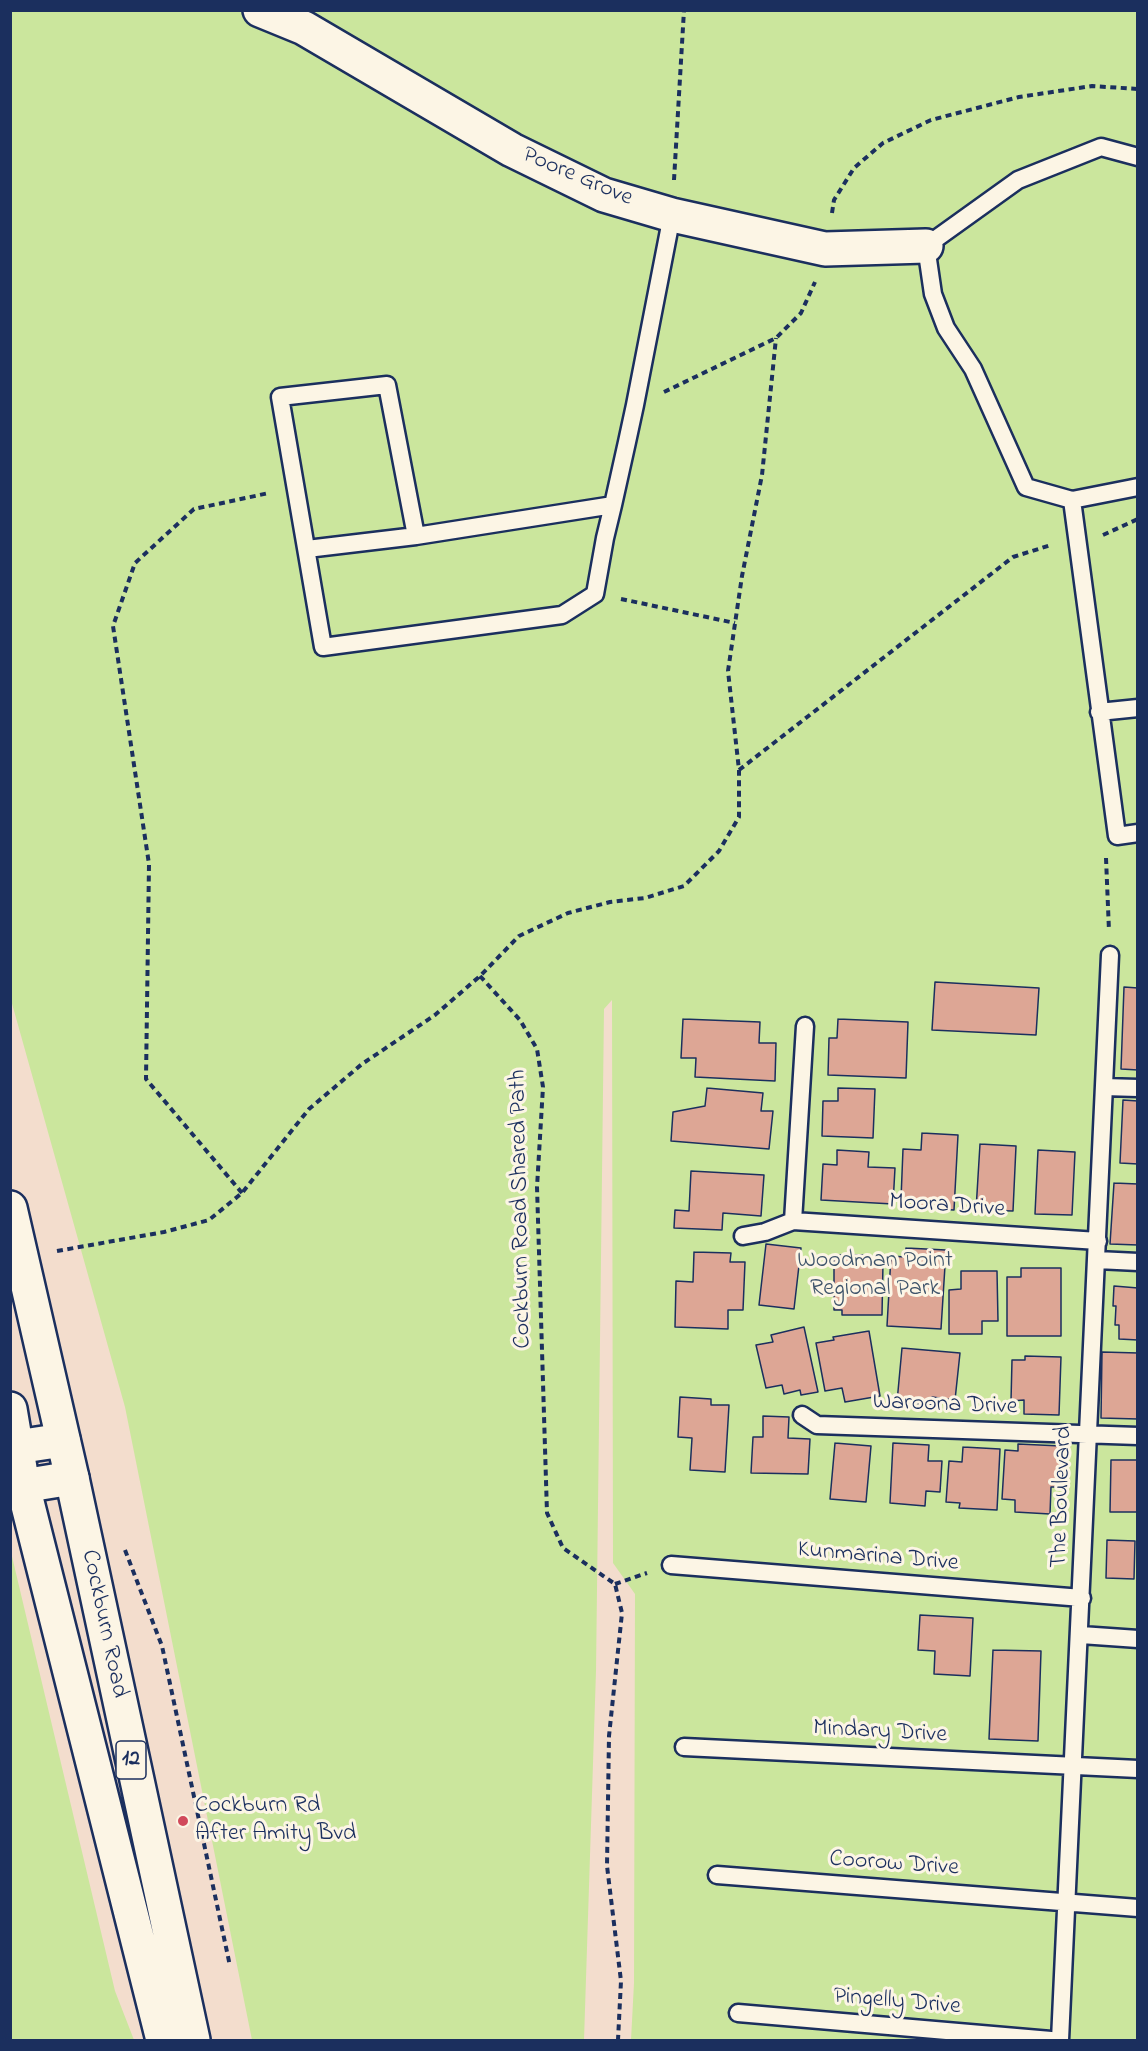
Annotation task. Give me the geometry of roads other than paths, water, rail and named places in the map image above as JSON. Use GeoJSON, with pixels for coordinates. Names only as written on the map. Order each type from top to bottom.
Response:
{"type":"FeatureCollection","features":[{"type":"Feature","properties":{"kind":"main road","name":"Poore Grove"},"geometry":{"type":"LineString","coordinates":[[260,10],[304,28],[512,150],[604,195],[672,215],[825,249],[926,246]]}},
{"type":"Feature","properties":{"kind":"main road","name":"Cockburn Road"},"geometry":{"type":"LineString","coordinates":[[10,1208],[72,1478],[193,2040]]}},
{"type":"Feature","properties":{"kind":"main road","name":"Cockburn Road"},"geometry":{"type":"LineString","coordinates":[[10,1409],[17,1487],[163,2040]]}},
{"type":"Feature","properties":{"kind":"main road"},"geometry":{"type":"LineString","coordinates":[[13,1448],[63,1440]]}},
{"type":"Feature","properties":{"kind":"main road"},"geometry":{"type":"LineString","coordinates":[[17,1487],[72,1478]]}},
{"type":"Feature","properties":{"kind":"lane"},"geometry":{"type":"LineString","coordinates":[[1137,157],[1101,147],[1018,180],[926,246],[933,294],[946,328],[973,369],[1026,487],[1072,500],[1137,487]]}},
{"type":"Feature","properties":{"kind":"lane"},"geometry":{"type":"LineString","coordinates":[[416,536],[387,385],[280,398],[323,647],[562,615],[595,594],[672,215]]}},
{"type":"Feature","properties":{"kind":"lane"},"geometry":{"type":"LineString","coordinates":[[1072,500],[1117,836],[1137,833]]}},
{"type":"Feature","properties":{"kind":"lane"},"geometry":{"type":"LineString","coordinates":[[307,549],[416,536],[613,505]]}},
{"type":"Feature","properties":{"kind":"lane"},"geometry":{"type":"LineString","coordinates":[[1099,712],[1137,708]]}},
{"type":"Feature","properties":{"kind":"lane","name":"The Boulevard"},"geometry":{"type":"LineString","coordinates":[[1060,2040],[1081,1635],[1110,955]]}},
{"type":"Feature","properties":{"kind":"lane"},"geometry":{"type":"LineString","coordinates":[[793,1221],[805,1026]]}},
{"type":"Feature","properties":{"kind":"lane"},"geometry":{"type":"LineString","coordinates":[[1104,1087],[1137,1088]]}},
{"type":"Feature","properties":{"kind":"lane","name":"Moora Drive"},"geometry":{"type":"LineString","coordinates":[[742,1236],[765,1232],[793,1221],[1098,1241]]}},
{"type":"Feature","properties":{"kind":"lane"},"geometry":{"type":"LineString","coordinates":[[1097,1260],[1137,1262]]}},
{"type":"Feature","properties":{"kind":"lane","name":"Waroona Drive"},"geometry":{"type":"LineString","coordinates":[[802,1415],[817,1425],[1137,1437]]}},
{"type":"Feature","properties":{"kind":"lane","name":"Kunmarina Drive"},"geometry":{"type":"LineString","coordinates":[[670,1565],[1082,1598]]}},
{"type":"Feature","properties":{"kind":"lane"},"geometry":{"type":"LineString","coordinates":[[1081,1635],[1137,1639]]}},
{"type":"Feature","properties":{"kind":"lane","name":"Mindary Drive"},"geometry":{"type":"LineString","coordinates":[[684,1747],[1137,1769]]}},
{"type":"Feature","properties":{"kind":"lane","name":"Coorow Drive"},"geometry":{"type":"LineString","coordinates":[[717,1875],[1137,1908]]}},
{"type":"Feature","properties":{"kind":"lane","name":"Pingelly Drive"},"geometry":{"type":"LineString","coordinates":[[738,2013],[1051,2040]]}},
{"type":"Feature","properties":{"kind":"place","name":"Cockburn Rd After Amity Bvd"},"geometry":{"type":"Point","coordinates":[183,1821]}},
{"type":"Feature","properties":{"kind":"park label","name":"Woodman Point Regional Park"},"geometry":{"type":"Point","coordinates":[875,1276]}}]}
